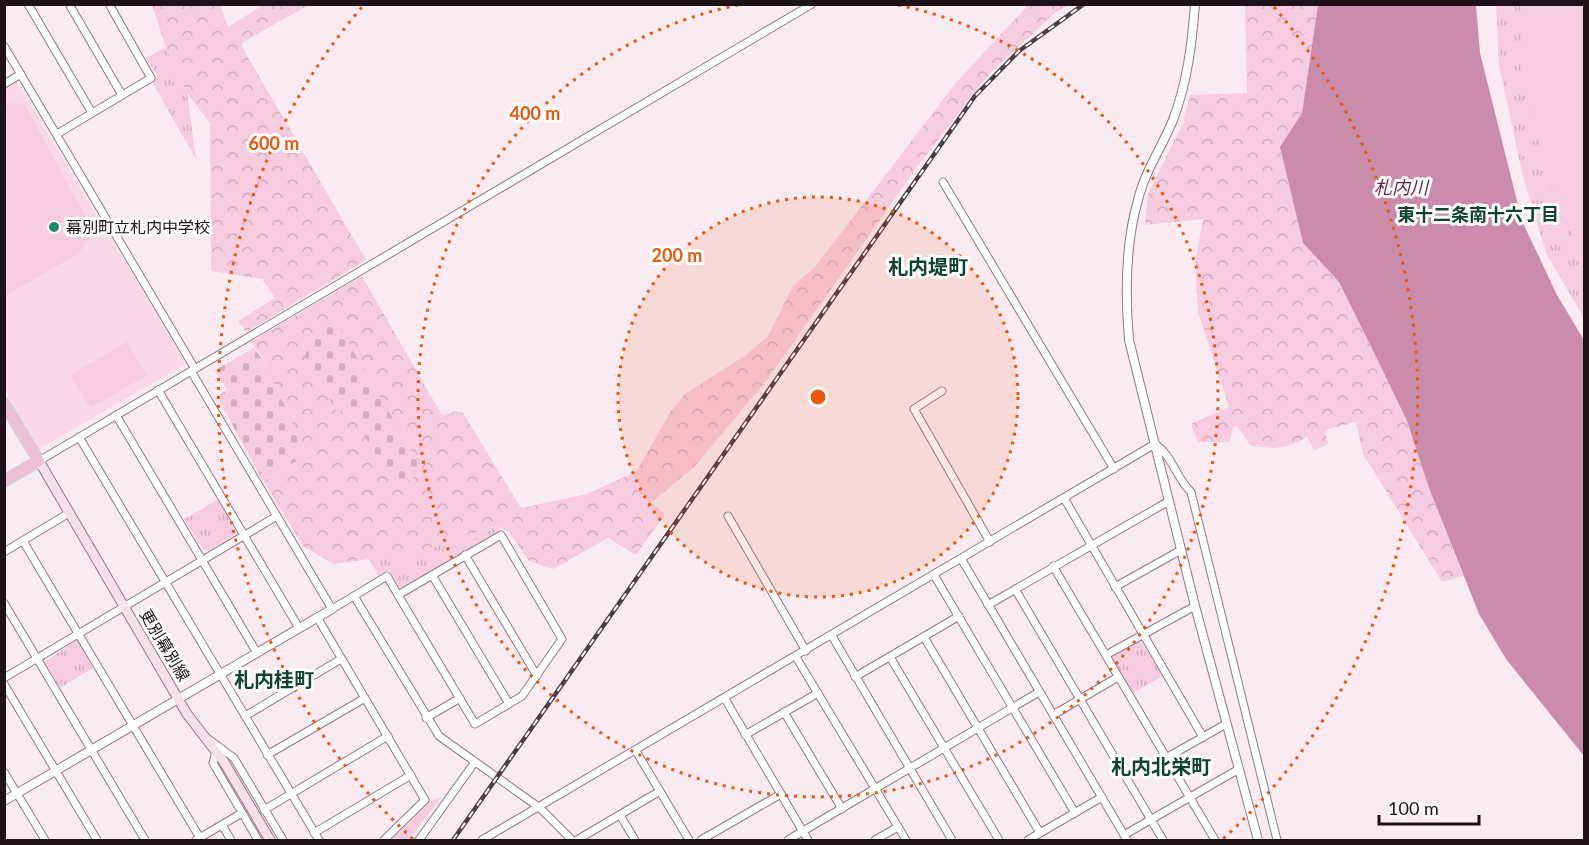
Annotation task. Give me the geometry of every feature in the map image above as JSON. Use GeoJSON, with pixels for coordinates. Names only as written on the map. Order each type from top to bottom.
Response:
{"type":"FeatureCollection","features":[{"type":"Feature","properties":{"kind":"main road"},"geometry":{"type":"LineString","coordinates":[[4,403],[39,461],[5,480]]}},
{"type":"Feature","properties":{"kind":"main road","name":"更別幕別線"},"geometry":{"type":"LineString","coordinates":[[39,461],[179,699],[216,751],[270,840]]}},
{"type":"Feature","properties":{"kind":"street"},"geometry":{"type":"LineString","coordinates":[[28,4],[92,113]]}},
{"type":"Feature","properties":{"kind":"street"},"geometry":{"type":"LineString","coordinates":[[69,4],[122,95]]}},
{"type":"Feature","properties":{"kind":"street"},"geometry":{"type":"LineString","coordinates":[[57,134],[151,78],[109,4]]}},
{"type":"Feature","properties":{"kind":"street"},"geometry":{"type":"LineString","coordinates":[[39,461],[812,4]]}},
{"type":"Feature","properties":{"kind":"street"},"geometry":{"type":"LineString","coordinates":[[1195,4],[1192,49],[1182,94],[1138,199],[1128,268],[1126,302],[1129,340],[1195,606],[1258,840]]}},
{"type":"Feature","properties":{"kind":"street"},"geometry":{"type":"LineString","coordinates":[[4,46],[332,609]]}},
{"type":"Feature","properties":{"kind":"street"},"geometry":{"type":"LineString","coordinates":[[4,84],[21,74]]}},
{"type":"Feature","properties":{"kind":"street"},"geometry":{"type":"LineString","coordinates":[[943,182],[1113,469]]}},
{"type":"Feature","properties":{"kind":"street"},"geometry":{"type":"LineString","coordinates":[[158,390],[299,628]]}},
{"type":"Feature","properties":{"kind":"street"},"geometry":{"type":"LineString","coordinates":[[942,391],[914,409],[990,542]]}},
{"type":"Feature","properties":{"kind":"street"},"geometry":{"type":"LineString","coordinates":[[116,415],[257,653]]}},
{"type":"Feature","properties":{"kind":"street"},"geometry":{"type":"LineString","coordinates":[[79,437],[319,840]]}},
{"type":"Feature","properties":{"kind":"street"},"geometry":{"type":"LineString","coordinates":[[483,840],[962,560],[1155,444]]}},
{"type":"Feature","properties":{"kind":"street"},"geometry":{"type":"LineString","coordinates":[[1155,444],[1163,449],[1182,484],[1191,492],[1277,840]]}},
{"type":"Feature","properties":{"kind":"street"},"geometry":{"type":"LineString","coordinates":[[1064,498],[1203,736]]}},
{"type":"Feature","properties":{"kind":"street"},"geometry":{"type":"LineString","coordinates":[[988,605],[1169,501]]}},
{"type":"Feature","properties":{"kind":"street"},"geometry":{"type":"LineString","coordinates":[[4,552],[69,513]]}},
{"type":"Feature","properties":{"kind":"street"},"geometry":{"type":"LineString","coordinates":[[4,678],[277,516]]}},
{"type":"Feature","properties":{"kind":"street"},"geometry":{"type":"LineString","coordinates":[[728,516],[806,651]]}},
{"type":"Feature","properties":{"kind":"street"},"geometry":{"type":"LineString","coordinates":[[4,801],[387,576],[398,595],[460,698],[475,724],[522,696],[562,639],[501,535],[398,595]]}},
{"type":"Feature","properties":{"kind":"street"},"geometry":{"type":"LineString","coordinates":[[23,540],[134,726],[198,839],[242,813]]}},
{"type":"Feature","properties":{"kind":"street"},"geometry":{"type":"LineString","coordinates":[[1115,586],[1181,549]]}},
{"type":"Feature","properties":{"kind":"street"},"geometry":{"type":"LineString","coordinates":[[465,555],[537,676]]}},
{"type":"Feature","properties":{"kind":"street"},"geometry":{"type":"LineString","coordinates":[[962,560],[1126,838],[1150,818],[1239,769]]}},
{"type":"Feature","properties":{"kind":"street"},"geometry":{"type":"LineString","coordinates":[[1053,566],[1215,840]]}},
{"type":"Feature","properties":{"kind":"street"},"geometry":{"type":"LineString","coordinates":[[432,575],[509,704]]}},
{"type":"Feature","properties":{"kind":"street"},"geometry":{"type":"LineString","coordinates":[[934,575],[1075,813]]}},
{"type":"Feature","properties":{"kind":"street"},"geometry":{"type":"LineString","coordinates":[[1014,589],[1163,840]]}},
{"type":"Feature","properties":{"kind":"street"},"geometry":{"type":"LineString","coordinates":[[354,596],[426,718],[443,740],[540,808],[575,840],[660,791]]}},
{"type":"Feature","properties":{"kind":"street"},"geometry":{"type":"LineString","coordinates":[[4,603],[145,840]]}},
{"type":"Feature","properties":{"kind":"street"},"geometry":{"type":"LineString","coordinates":[[1106,655],[1195,606]]}},
{"type":"Feature","properties":{"kind":"street"},"geometry":{"type":"LineString","coordinates":[[855,677],[959,616]]}},
{"type":"Feature","properties":{"kind":"street"},"geometry":{"type":"LineString","coordinates":[[317,617],[425,801],[384,840]]}},
{"type":"Feature","properties":{"kind":"street"},"geometry":{"type":"LineString","coordinates":[[832,636],[952,840]]}},
{"type":"Feature","properties":{"kind":"street"},"geometry":{"type":"LineString","coordinates":[[924,637],[1040,833]]}},
{"type":"Feature","properties":{"kind":"street"},"geometry":{"type":"LineString","coordinates":[[796,657],[906,840]]}},
{"type":"Feature","properties":{"kind":"street"},"geometry":{"type":"LineString","coordinates":[[890,657],[999,840]]}},
{"type":"Feature","properties":{"kind":"street"},"geometry":{"type":"LineString","coordinates":[[245,716],[341,659]]}},
{"type":"Feature","properties":{"kind":"street"},"geometry":{"type":"LineString","coordinates":[[1053,715],[1118,677]]}},
{"type":"Feature","properties":{"kind":"street"},"geometry":{"type":"LineString","coordinates":[[4,684],[97,840]]}},
{"type":"Feature","properties":{"kind":"street"},"geometry":{"type":"LineString","coordinates":[[788,840],[1039,692]]}},
{"type":"Feature","properties":{"kind":"street"},"geometry":{"type":"LineString","coordinates":[[745,735],[818,693]]}},
{"type":"Feature","properties":{"kind":"street"},"geometry":{"type":"LineString","coordinates":[[267,755],[364,698]]}},
{"type":"Feature","properties":{"kind":"street"},"geometry":{"type":"LineString","coordinates":[[426,718],[460,698]]}},
{"type":"Feature","properties":{"kind":"street"},"geometry":{"type":"LineString","coordinates":[[725,699],[808,840]]}},
{"type":"Feature","properties":{"kind":"street"},"geometry":{"type":"LineString","coordinates":[[784,712],[842,809]]}},
{"type":"Feature","properties":{"kind":"street"},"geometry":{"type":"LineString","coordinates":[[1166,758],[1226,724]]}},
{"type":"Feature","properties":{"kind":"street"},"geometry":{"type":"LineString","coordinates":[[264,810],[388,736]]}},
{"type":"Feature","properties":{"kind":"street"},"geometry":{"type":"LineString","coordinates":[[207,738],[234,758],[283,840]]}},
{"type":"Feature","properties":{"kind":"street"},"geometry":{"type":"LineString","coordinates":[[216,751],[213,763],[258,840]]}},
{"type":"Feature","properties":{"kind":"street"},"geometry":{"type":"LineString","coordinates":[[636,752],[689,840]]}},
{"type":"Feature","properties":{"kind":"street"},"geometry":{"type":"LineString","coordinates":[[419,840],[475,762]]}},
{"type":"Feature","properties":{"kind":"street"},"geometry":{"type":"LineString","coordinates":[[4,772],[45,840]]}},
{"type":"Feature","properties":{"kind":"street"},"geometry":{"type":"LineString","coordinates":[[314,833],[411,775]]}},
{"type":"Feature","properties":{"kind":"street"},"geometry":{"type":"LineString","coordinates":[[701,840],[781,794]]}},
{"type":"Feature","properties":{"kind":"street"},"geometry":{"type":"LineString","coordinates":[[1028,840],[1102,797]]}},
{"type":"Feature","properties":{"kind":"street"},"geometry":{"type":"LineString","coordinates":[[620,815],[635,840]]}},
{"type":"Feature","properties":{"kind":"street"},"geometry":{"type":"LineString","coordinates":[[222,825],[231,840]]}},
{"type":"Feature","properties":{"kind":"street"},"geometry":{"type":"LineString","coordinates":[[875,840],[898,827]]}},
{"type":"Feature","properties":{"kind":"shaded area","name":"幕別町立札内中学校"},"geometry":{"type":"Polygon","coordinates":[[[17,82],[186,364],[39,449],[5,390],[4,89],[17,82]]]}},
{"type":"Feature","properties":{"kind":"green space"},"geometry":{"type":"Polygon","coordinates":[[[152,5],[220,5],[228,27],[263,5],[309,5],[243,42],[242,47],[366,260],[246,332],[238,321],[275,298],[262,279],[211,271],[210,123],[187,93],[166,47],[152,5]]]}},
{"type":"Feature","properties":{"kind":"green space"},"geometry":{"type":"Polygon","coordinates":[[[1028,5],[1069,5],[1056,12],[990,73],[918,166],[766,381],[696,465],[651,503],[665,514],[636,555],[608,538],[553,569],[529,561],[509,532],[496,526],[419,552],[334,564],[304,547],[263,481],[300,459],[264,360],[251,342],[362,276],[442,415],[457,411],[463,413],[521,508],[587,494],[637,471],[671,411],[685,394],[746,355],[768,336],[793,286],[815,267],[955,84],[1028,5]],[[347,409],[396,486],[424,472],[347,409]]]}},
{"type":"Feature","properties":{"kind":"green space"},"geometry":{"type":"Polygon","coordinates":[[[1245,5],[1318,5],[1302,113],[1280,147],[1303,243],[1339,282],[1407,421],[1429,488],[1463,576],[1442,582],[1363,454],[1356,422],[1325,430],[1328,444],[1314,450],[1307,437],[1280,447],[1266,448],[1250,445],[1237,426],[1233,427],[1230,442],[1198,442],[1191,424],[1229,407],[1198,312],[1195,263],[1203,219],[1145,225],[1148,194],[1183,123],[1190,95],[1247,93],[1245,5]]]}},
{"type":"Feature","properties":{"kind":"green space"},"geometry":{"type":"Polygon","coordinates":[[[1496,5],[1584,5],[1584,318],[1546,253],[1523,177],[1499,65],[1496,5]]]}},
{"type":"Feature","properties":{"kind":"green space"},"geometry":{"type":"Polygon","coordinates":[[[1520,5],[1584,5],[1584,258],[1549,184],[1522,69],[1520,5]]]}},
{"type":"Feature","properties":{"kind":"green space"},"geometry":{"type":"Polygon","coordinates":[[[166,47],[187,93],[196,159],[152,82],[157,76],[146,58],[166,47]]]}},
{"type":"Feature","properties":{"kind":"green space"},"geometry":{"type":"Polygon","coordinates":[[[11,103],[25,105],[94,232],[78,254],[5,296],[4,107],[11,103]]]}},
{"type":"Feature","properties":{"kind":"green space"},"geometry":{"type":"Polygon","coordinates":[[[335,320],[424,472],[396,486],[347,409],[337,412],[305,358],[309,335],[335,320]]]}},
{"type":"Feature","properties":{"kind":"green space"},"geometry":{"type":"Polygon","coordinates":[[[127,342],[147,375],[90,408],[70,375],[127,342]]]}},
{"type":"Feature","properties":{"kind":"green space"},"geometry":{"type":"Polygon","coordinates":[[[254,348],[263,360],[303,445],[300,459],[263,481],[217,397],[227,390],[215,370],[254,348]]]}},
{"type":"Feature","properties":{"kind":"green space"},"geometry":{"type":"Polygon","coordinates":[[[219,499],[236,534],[208,551],[203,549],[184,519],[219,499]]]}},
{"type":"Feature","properties":{"kind":"green space"},"geometry":{"type":"Polygon","coordinates":[[[497,526],[499,530],[403,588],[399,587],[389,570],[378,575],[368,558],[419,552],[497,526]]]}},
{"type":"Feature","properties":{"kind":"green space"},"geometry":{"type":"Polygon","coordinates":[[[1140,640],[1163,676],[1133,693],[1112,659],[1113,656],[1140,640]]]}},
{"type":"Feature","properties":{"kind":"green space"},"geometry":{"type":"Polygon","coordinates":[[[75,641],[79,642],[93,668],[60,688],[45,662],[75,641]]]}},
{"type":"Feature","properties":{"kind":"green space"},"geometry":{"type":"Polygon","coordinates":[[[442,796],[409,840],[391,840],[430,802],[442,796]]]}},
{"type":"Feature","properties":{"kind":"water","name":"札内川"},"geometry":{"type":"Polygon","coordinates":[[[1318,5],[1476,5],[1480,53],[1522,221],[1557,295],[1584,340],[1584,756],[1506,659],[1479,614],[1429,488],[1407,421],[1339,282],[1303,243],[1280,147],[1302,113],[1318,5]]]}},
{"type":"Feature","properties":{"kind":"railway"},"geometry":{"type":"LineString","coordinates":[[453,840],[975,96],[1019,51],[1084,4]]}},
{"type":"Feature","properties":{"kind":"place","name":"幕別町立札内中学校"},"geometry":{"type":"Point","coordinates":[54,227]}},
{"type":"Feature","properties":{"kind":"district","name":"東十二条南十六丁目"},"geometry":{"type":"Point","coordinates":[1478,215]}},
{"type":"Feature","properties":{"kind":"district","name":"札内堤町"},"geometry":{"type":"Point","coordinates":[928,267]}},
{"type":"Feature","properties":{"kind":"district","name":"札内桂町"},"geometry":{"type":"Point","coordinates":[274,680]}},
{"type":"Feature","properties":{"kind":"district","name":"札内北栄町"},"geometry":{"type":"Point","coordinates":[1161,767]}}]}
